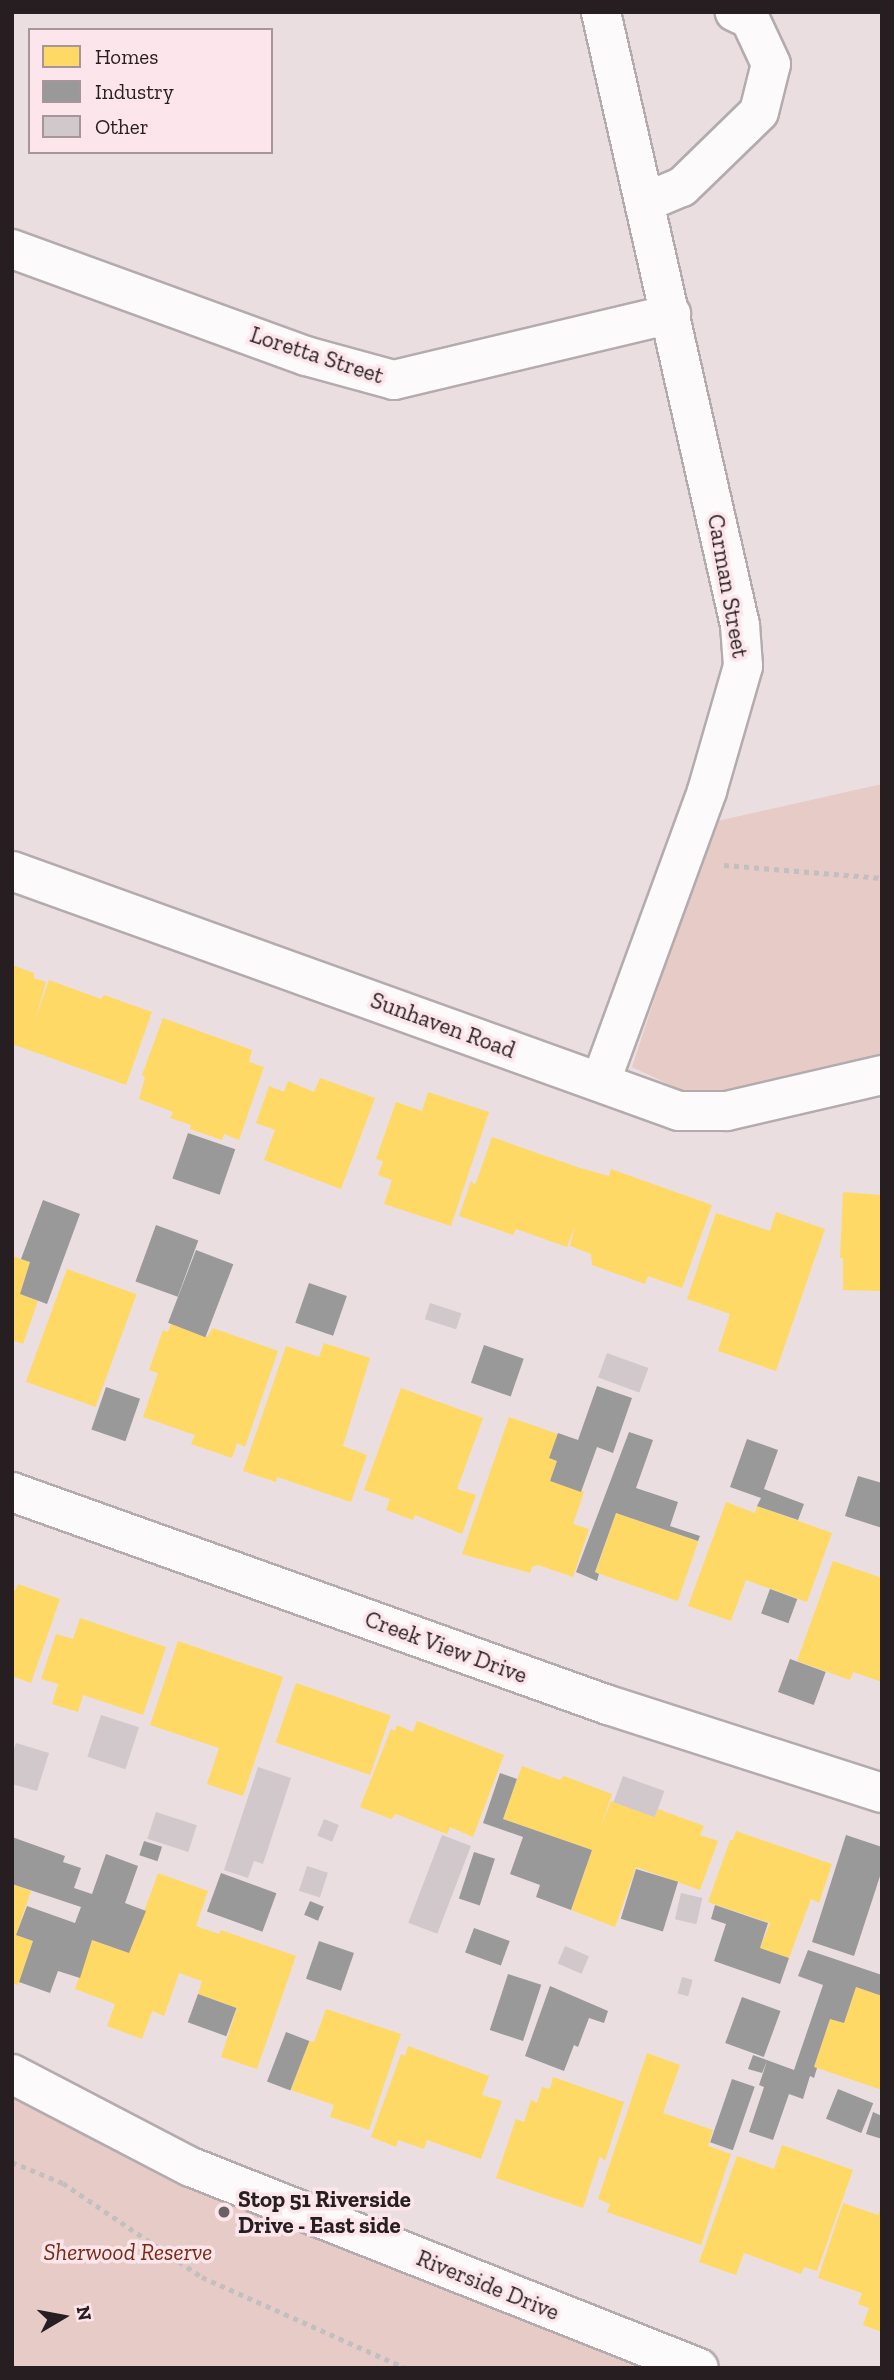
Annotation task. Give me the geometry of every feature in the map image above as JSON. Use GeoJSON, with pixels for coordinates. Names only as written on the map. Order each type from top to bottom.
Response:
{"type":"FeatureCollection","features":[{"type":"Feature","properties":{"kind":"street","name":"Carman Street"},"geometry":{"type":"LineString","coordinates":[[601,12],[740,625],[743,666],[707,791],[601,1081]]}},
{"type":"Feature","properties":{"kind":"street"},"geometry":{"type":"LineString","coordinates":[[646,202],[682,187],[759,112],[771,64],[750,19],[735,12]]}},
{"type":"Feature","properties":{"kind":"street","name":"Loretta Street"},"geometry":{"type":"LineString","coordinates":[[12,248],[306,356],[394,380],[671,314]]}},
{"type":"Feature","properties":{"kind":"street","name":"Sunhaven Road"},"geometry":{"type":"LineString","coordinates":[[12,871],[679,1111],[727,1111],[882,1075]]}},
{"type":"Feature","properties":{"kind":"street","name":"Creek View Drive"},"geometry":{"type":"LineString","coordinates":[[12,1492],[608,1705],[882,1793]]}},
{"type":"Feature","properties":{"kind":"street","name":"Riverside Drive"},"geometry":{"type":"LineString","coordinates":[[12,2074],[191,2167],[699,2368]]}},
{"type":"Feature","properties":{"kind":"path"},"geometry":{"type":"LineString","coordinates":[[681,862],[882,878]]}},
{"type":"Feature","properties":{"kind":"path"},"geometry":{"type":"LineString","coordinates":[[12,2162],[63,2183],[202,2277],[405,2368]]}},
{"type":"Feature","properties":{"kind":"green space"},"geometry":{"type":"Polygon","coordinates":[[[882,784],[882,1053],[735,1094],[681,1090],[632,1067],[713,822],[882,784]]]}},
{"type":"Feature","properties":{"kind":"green space","name":"Sherwood Reserve"},"geometry":{"type":"Polygon","coordinates":[[[12,2066],[330,2222],[725,2368],[12,2368],[12,2066]]]}},
{"type":"Feature","properties":{"kind":"building: Homes"},"geometry":{"type":"Polygon","coordinates":[[[12,965],[34,973],[34,978],[46,982],[35,1020],[49,980],[101,999],[104,995],[152,1012],[126,1085],[12,1044],[12,965]]]}},
{"type":"Feature","properties":{"kind":"building: Homes"},"geometry":{"type":"Polygon","coordinates":[[[163,1018],[252,1050],[249,1062],[264,1067],[239,1140],[224,1134],[222,1140],[190,1129],[191,1125],[170,1118],[173,1112],[139,1099],[145,1077],[142,1075],[163,1018]]]}},
{"type":"Feature","properties":{"kind":"building: Homes"},"geometry":{"type":"Polygon","coordinates":[[[320,1078],[375,1098],[341,1189],[264,1160],[275,1130],[256,1123],[269,1086],[284,1092],[288,1081],[314,1092],[320,1078]]]}},
{"type":"Feature","properties":{"kind":"building: Homes"},"geometry":{"type":"Polygon","coordinates":[[[428,1092],[489,1112],[451,1226],[384,1204],[392,1180],[378,1175],[383,1161],[376,1159],[396,1102],[422,1111],[428,1092]]]}},
{"type":"Feature","properties":{"kind":"building: Homes"},"geometry":{"type":"Polygon","coordinates":[[[492,1137],[609,1176],[611,1169],[712,1205],[682,1288],[648,1276],[645,1284],[592,1265],[591,1254],[570,1246],[575,1226],[567,1247],[516,1229],[513,1235],[459,1216],[471,1181],[475,1185],[492,1137]]]}},
{"type":"Feature","properties":{"kind":"building: Homes"},"geometry":{"type":"Polygon","coordinates":[[[843,1192],[882,1195],[882,1291],[843,1290],[843,1258],[840,1258],[843,1192]]]}},
{"type":"Feature","properties":{"kind":"building: Homes"},"geometry":{"type":"Polygon","coordinates":[[[776,1212],[825,1229],[776,1371],[718,1351],[730,1314],[687,1299],[716,1213],[770,1231],[776,1212]]]}},
{"type":"Feature","properties":{"kind":"building: Homes"},"geometry":{"type":"Polygon","coordinates":[[[12,1256],[30,1262],[20,1294],[38,1301],[23,1344],[12,1340],[12,1256]]]}},
{"type":"Feature","properties":{"kind":"building: Homes"},"geometry":{"type":"Polygon","coordinates":[[[67,1269],[137,1294],[95,1407],[26,1382],[67,1269]]]}},
{"type":"Feature","properties":{"kind":"building: Homes"},"geometry":{"type":"Polygon","coordinates":[[[171,1324],[207,1337],[213,1328],[278,1351],[245,1447],[237,1443],[232,1458],[191,1444],[195,1435],[143,1417],[158,1373],[149,1370],[163,1330],[168,1332],[171,1324]]]}},
{"type":"Feature","properties":{"kind":"building: Homes"},"geometry":{"type":"Polygon","coordinates":[[[324,1343],[370,1358],[343,1446],[367,1455],[351,1502],[277,1477],[276,1482],[243,1471],[286,1346],[319,1357],[324,1343]]]}},
{"type":"Feature","properties":{"kind":"building: Homes"},"geometry":{"type":"Polygon","coordinates":[[[401,1388],[483,1418],[457,1489],[476,1495],[462,1534],[415,1515],[413,1520],[386,1510],[390,1499],[364,1490],[401,1388]]]}},
{"type":"Feature","properties":{"kind":"building: Homes"},"geometry":{"type":"Polygon","coordinates":[[[509,1417],[558,1434],[549,1458],[557,1461],[550,1481],[584,1492],[573,1524],[589,1529],[573,1577],[538,1565],[532,1567],[530,1573],[462,1554],[509,1417]]]}},
{"type":"Feature","properties":{"kind":"building: Homes"},"geometry":{"type":"Polygon","coordinates":[[[726,1502],[755,1513],[757,1506],[832,1533],[807,1602],[746,1580],[731,1621],[688,1606],[726,1502]]]}},
{"type":"Feature","properties":{"kind":"building: Homes"},"geometry":{"type":"Polygon","coordinates":[[[616,1513],[698,1541],[678,1601],[595,1573],[616,1513]]]}},
{"type":"Feature","properties":{"kind":"building: Homes"},"geometry":{"type":"Polygon","coordinates":[[[833,1561],[882,1578],[882,1682],[853,1672],[850,1680],[797,1661],[833,1561]]]}},
{"type":"Feature","properties":{"kind":"building: Homes"},"geometry":{"type":"Polygon","coordinates":[[[18,1584],[60,1599],[31,1683],[12,1676],[12,1590],[15,1591],[18,1584]]]}},
{"type":"Feature","properties":{"kind":"building: Homes"},"geometry":{"type":"Polygon","coordinates":[[[80,1618],[166,1647],[143,1715],[83,1695],[78,1712],[52,1704],[58,1684],[41,1679],[56,1634],[73,1639],[80,1618]]]}},
{"type":"Feature","properties":{"kind":"building: Homes"},"geometry":{"type":"Polygon","coordinates":[[[178,1641],[283,1677],[243,1796],[207,1784],[219,1748],[150,1725],[178,1641]]]}},
{"type":"Feature","properties":{"kind":"building: Homes"},"geometry":{"type":"Polygon","coordinates":[[[296,1683],[391,1716],[370,1775],[275,1743],[296,1683]]]}},
{"type":"Feature","properties":{"kind":"building: Homes"},"geometry":{"type":"Polygon","coordinates":[[[417,1721],[504,1755],[473,1837],[450,1827],[447,1834],[396,1814],[391,1819],[360,1807],[391,1729],[395,1731],[397,1725],[413,1732],[417,1721]]]}},
{"type":"Feature","properties":{"kind":"building: Homes"},"geometry":{"type":"Polygon","coordinates":[[[522,1766],[560,1780],[564,1776],[612,1794],[600,1829],[611,1801],[655,1817],[658,1809],[704,1826],[700,1835],[718,1841],[700,1890],[636,1867],[615,1927],[571,1910],[592,1850],[503,1819],[522,1766]]]}},
{"type":"Feature","properties":{"kind":"building: Homes"},"geometry":{"type":"Polygon","coordinates":[[[736,1831],[832,1864],[819,1903],[811,1899],[789,1958],[760,1948],[770,1923],[708,1902],[730,1840],[733,1840],[736,1831]]]}},
{"type":"Feature","properties":{"kind":"building: Homes"},"geometry":{"type":"Polygon","coordinates":[[[158,1873],[208,1891],[196,1926],[219,1934],[221,1930],[296,1956],[257,2069],[221,2057],[237,2008],[198,1994],[202,1981],[179,1973],[164,2016],[152,2011],[142,2039],[107,2026],[115,2004],[75,1989],[92,1940],[129,1953],[158,1873]]]}},
{"type":"Feature","properties":{"kind":"building: Homes"},"geometry":{"type":"Polygon","coordinates":[[[12,1884],[31,1891],[16,1935],[33,1941],[18,1985],[12,1983],[12,1884]]]}},
{"type":"Feature","properties":{"kind":"building: Homes"},"geometry":{"type":"Polygon","coordinates":[[[856,1987],[882,1996],[882,2090],[814,2067],[830,2019],[844,2023],[856,1987]]]}},
{"type":"Feature","properties":{"kind":"building: Homes"},"geometry":{"type":"Polygon","coordinates":[[[326,2009],[401,2034],[369,2130],[330,2117],[334,2105],[291,2090],[309,2041],[314,2042],[326,2009]]]}},
{"type":"Feature","properties":{"kind":"building: Homes"},"geometry":{"type":"Polygon","coordinates":[[[408,2046],[489,2076],[482,2095],[502,2101],[481,2159],[427,2140],[424,2149],[398,2140],[396,2147],[371,2137],[401,2054],[405,2056],[408,2046]]]}},
{"type":"Feature","properties":{"kind":"building: Homes"},"geometry":{"type":"Polygon","coordinates":[[[647,2053],[680,2065],[663,2113],[713,2130],[708,2146],[731,2154],[701,2245],[607,2212],[610,2204],[598,2199],[647,2053]]]}},
{"type":"Feature","properties":{"kind":"building: Homes"},"geometry":{"type":"Polygon","coordinates":[[[553,2077],[624,2102],[605,2161],[600,2156],[583,2208],[496,2178],[516,2119],[524,2122],[531,2100],[537,2103],[542,2087],[550,2089],[553,2077]]]}},
{"type":"Feature","properties":{"kind":"building: Homes"},"geometry":{"type":"Polygon","coordinates":[[[782,2145],[853,2170],[817,2271],[804,2267],[801,2274],[744,2253],[736,2275],[699,2262],[737,2156],[774,2169],[782,2145]]]}},
{"type":"Feature","properties":{"kind":"building: Homes"},"geometry":{"type":"Polygon","coordinates":[[[843,2203],[878,2215],[882,2205],[882,2332],[863,2325],[869,2308],[858,2304],[862,2293],[818,2278],[843,2203]]]}},
{"type":"Feature","properties":{"kind":"building: Industry"},"geometry":{"type":"Polygon","coordinates":[[[188,1133],[235,1149],[220,1195],[172,1178],[188,1133]]]}},
{"type":"Feature","properties":{"kind":"building: Industry"},"geometry":{"type":"Polygon","coordinates":[[[43,1200],[80,1214],[47,1304],[20,1294],[30,1262],[21,1259],[43,1200]]]}},
{"type":"Feature","properties":{"kind":"building: Industry"},"geometry":{"type":"Polygon","coordinates":[[[156,1225],[198,1240],[178,1297],[135,1281],[156,1225]]]}},
{"type":"Feature","properties":{"kind":"building: Industry"},"geometry":{"type":"Polygon","coordinates":[[[196,1250],[233,1264],[205,1337],[168,1323],[196,1250]]]}},
{"type":"Feature","properties":{"kind":"building: Industry"},"geometry":{"type":"Polygon","coordinates":[[[309,1283],[347,1296],[333,1336],[295,1323],[309,1283]]]}},
{"type":"Feature","properties":{"kind":"building: Industry"},"geometry":{"type":"Polygon","coordinates":[[[484,1345],[524,1359],[511,1396],[471,1383],[484,1345]]]}},
{"type":"Feature","properties":{"kind":"building: Industry"},"geometry":{"type":"Polygon","coordinates":[[[597,1386],[632,1398],[613,1453],[597,1447],[581,1492],[550,1481],[557,1461],[549,1458],[558,1433],[578,1440],[597,1386]]]}},
{"type":"Feature","properties":{"kind":"building: Industry"},"geometry":{"type":"Polygon","coordinates":[[[106,1387],[140,1399],[125,1441],[91,1430],[106,1387]]]}},
{"type":"Feature","properties":{"kind":"building: Industry"},"geometry":{"type":"Polygon","coordinates":[[[629,1432],[653,1440],[636,1488],[678,1502],[670,1526],[700,1536],[698,1541],[616,1513],[595,1572],[599,1574],[597,1581],[576,1572],[629,1432]]]}},
{"type":"Feature","properties":{"kind":"building: Industry"},"geometry":{"type":"Polygon","coordinates":[[[747,1439],[778,1450],[764,1489],[804,1504],[798,1520],[757,1506],[761,1498],[730,1487],[747,1439]]]}},
{"type":"Feature","properties":{"kind":"building: Industry"},"geometry":{"type":"Polygon","coordinates":[[[858,1476],[882,1483],[882,1528],[845,1516],[858,1476]]]}},
{"type":"Feature","properties":{"kind":"building: Industry"},"geometry":{"type":"Polygon","coordinates":[[[770,1589],[797,1599],[788,1623],[761,1613],[770,1589]]]}},
{"type":"Feature","properties":{"kind":"building: Industry"},"geometry":{"type":"Polygon","coordinates":[[[790,1659],[826,1672],[814,1705],[778,1692],[790,1659]]]}},
{"type":"Feature","properties":{"kind":"building: Industry"},"geometry":{"type":"Polygon","coordinates":[[[500,1773],[517,1779],[503,1819],[592,1850],[571,1910],[536,1897],[540,1885],[510,1874],[523,1837],[483,1823],[500,1773]]]}},
{"type":"Feature","properties":{"kind":"building: Industry"},"geometry":{"type":"Polygon","coordinates":[[[846,1835],[882,1847],[882,1870],[854,1956],[812,1942],[846,1835]]]}},
{"type":"Feature","properties":{"kind":"building: Industry"},"geometry":{"type":"Polygon","coordinates":[[[12,1837],[65,1856],[63,1862],[81,1868],[74,1888],[92,1894],[106,1854],[138,1866],[125,1903],[146,1911],[129,1953],[92,1940],[80,1978],[58,1971],[50,1993],[19,1982],[33,1941],[16,1935],[27,1906],[75,1923],[81,1907],[12,1884],[12,1837]]]}},
{"type":"Feature","properties":{"kind":"building: Industry"},"geometry":{"type":"Polygon","coordinates":[[[144,1841],[162,1847],[157,1861],[139,1855],[144,1841]]]}},
{"type":"Feature","properties":{"kind":"building: Industry"},"geometry":{"type":"Polygon","coordinates":[[[474,1852],[495,1859],[480,1905],[459,1899],[474,1852]]]}},
{"type":"Feature","properties":{"kind":"building: Industry"},"geometry":{"type":"Polygon","coordinates":[[[636,1869],[678,1882],[663,1932],[621,1919],[636,1869]]]}},
{"type":"Feature","properties":{"kind":"building: Industry"},"geometry":{"type":"Polygon","coordinates":[[[221,1873],[276,1893],[262,1932],[207,1912],[221,1873]]]}},
{"type":"Feature","properties":{"kind":"building: Industry"},"geometry":{"type":"Polygon","coordinates":[[[310,1901],[324,1907],[318,1921],[304,1915],[310,1901]]]}},
{"type":"Feature","properties":{"kind":"building: Industry"},"geometry":{"type":"Polygon","coordinates":[[[715,1905],[768,1923],[760,1948],[789,1958],[780,1984],[714,1961],[726,1924],[711,1919],[715,1905]]]}},
{"type":"Feature","properties":{"kind":"building: Industry"},"geometry":{"type":"Polygon","coordinates":[[[474,1928],[510,1941],[501,1965],[465,1952],[474,1928]]]}},
{"type":"Feature","properties":{"kind":"building: Industry"},"geometry":{"type":"Polygon","coordinates":[[[319,1941],[354,1953],[341,1991],[306,1979],[319,1941]]]}},
{"type":"Feature","properties":{"kind":"building: Industry"},"geometry":{"type":"Polygon","coordinates":[[[808,1950],[882,1975],[882,1996],[856,1987],[844,2023],[830,2019],[814,2067],[817,2068],[814,2078],[810,2076],[803,2099],[789,2094],[773,2140],[749,2132],[764,2087],[759,2085],[767,2061],[762,2073],[748,2069],[753,2055],[794,2070],[823,1985],[798,1976],[808,1950]]]}},
{"type":"Feature","properties":{"kind":"building: Industry"},"geometry":{"type":"Polygon","coordinates":[[[508,1974],[541,1985],[523,2041],[490,2030],[508,1974]]]}},
{"type":"Feature","properties":{"kind":"building: Industry"},"geometry":{"type":"Polygon","coordinates":[[[550,1986],[608,2011],[604,2023],[589,2018],[578,2047],[574,2045],[564,2071],[525,2056],[550,1986]]]}},
{"type":"Feature","properties":{"kind":"building: Industry"},"geometry":{"type":"Polygon","coordinates":[[[198,1994],[237,2008],[226,2036],[188,2022],[198,1994]]]}},
{"type":"Feature","properties":{"kind":"building: Industry"},"geometry":{"type":"Polygon","coordinates":[[[742,1997],[781,2011],[764,2057],[725,2043],[742,1997]]]}},
{"type":"Feature","properties":{"kind":"building: Industry"},"geometry":{"type":"Polygon","coordinates":[[[286,2032],[309,2041],[290,2090],[267,2081],[286,2032]]]}},
{"type":"Feature","properties":{"kind":"building: Industry"},"geometry":{"type":"Polygon","coordinates":[[[732,2079],[755,2087],[733,2150],[710,2142],[732,2079]]]}},
{"type":"Feature","properties":{"kind":"building: Industry"},"geometry":{"type":"Polygon","coordinates":[[[838,2089],[873,2103],[861,2133],[826,2119],[838,2089]]]}},
{"type":"Feature","properties":{"kind":"building: Industry"},"geometry":{"type":"Polygon","coordinates":[[[873,2112],[882,2116],[882,2139],[866,2134],[873,2112]]]}},
{"type":"Feature","properties":{"kind":"building: Other"},"geometry":{"type":"Polygon","coordinates":[[[430,1303],[461,1313],[456,1329],[425,1319],[430,1303]]]}},
{"type":"Feature","properties":{"kind":"building: Other"},"geometry":{"type":"Polygon","coordinates":[[[607,1353],[648,1368],[639,1392],[598,1377],[607,1353]]]}},
{"type":"Feature","properties":{"kind":"building: Other"},"geometry":{"type":"Polygon","coordinates":[[[101,1715],[139,1727],[125,1769],[87,1757],[101,1715]]]}},
{"type":"Feature","properties":{"kind":"building: Other"},"geometry":{"type":"Polygon","coordinates":[[[16,1743],[49,1753],[37,1791],[12,1784],[12,1755],[16,1743]]]}},
{"type":"Feature","properties":{"kind":"building: Other"},"geometry":{"type":"Polygon","coordinates":[[[258,1767],[291,1778],[263,1864],[254,1861],[248,1878],[224,1870],[258,1767]]]}},
{"type":"Feature","properties":{"kind":"building: Other"},"geometry":{"type":"Polygon","coordinates":[[[623,1776],[664,1791],[655,1817],[613,1802],[623,1776]]]}},
{"type":"Feature","properties":{"kind":"building: Other"},"geometry":{"type":"Polygon","coordinates":[[[156,1812],[197,1825],[188,1852],[147,1839],[156,1812]]]}},
{"type":"Feature","properties":{"kind":"building: Other"},"geometry":{"type":"Polygon","coordinates":[[[324,1819],[339,1825],[332,1842],[317,1836],[324,1819]]]}},
{"type":"Feature","properties":{"kind":"building: Other"},"geometry":{"type":"Polygon","coordinates":[[[442,1835],[471,1846],[437,1934],[408,1923],[442,1835]]]}},
{"type":"Feature","properties":{"kind":"building: Other"},"geometry":{"type":"Polygon","coordinates":[[[307,1866],[328,1873],[320,1898],[299,1891],[307,1866]]]}},
{"type":"Feature","properties":{"kind":"building: Other"},"geometry":{"type":"Polygon","coordinates":[[[681,1893],[702,1898],[696,1924],[675,1919],[681,1893]]]}},
{"type":"Feature","properties":{"kind":"building: Other"},"geometry":{"type":"Polygon","coordinates":[[[565,1946],[589,1956],[582,1974],[558,1963],[565,1946]]]}},
{"type":"Feature","properties":{"kind":"building: Other"},"geometry":{"type":"Polygon","coordinates":[[[682,1977],[693,1980],[688,1996],[678,1993],[682,1977]]]}},
{"type":"Feature","properties":{"kind":"place","name":"Stop 51 Riverside Drive - East side"},"geometry":{"type":"Point","coordinates":[224,2212]}}]}
